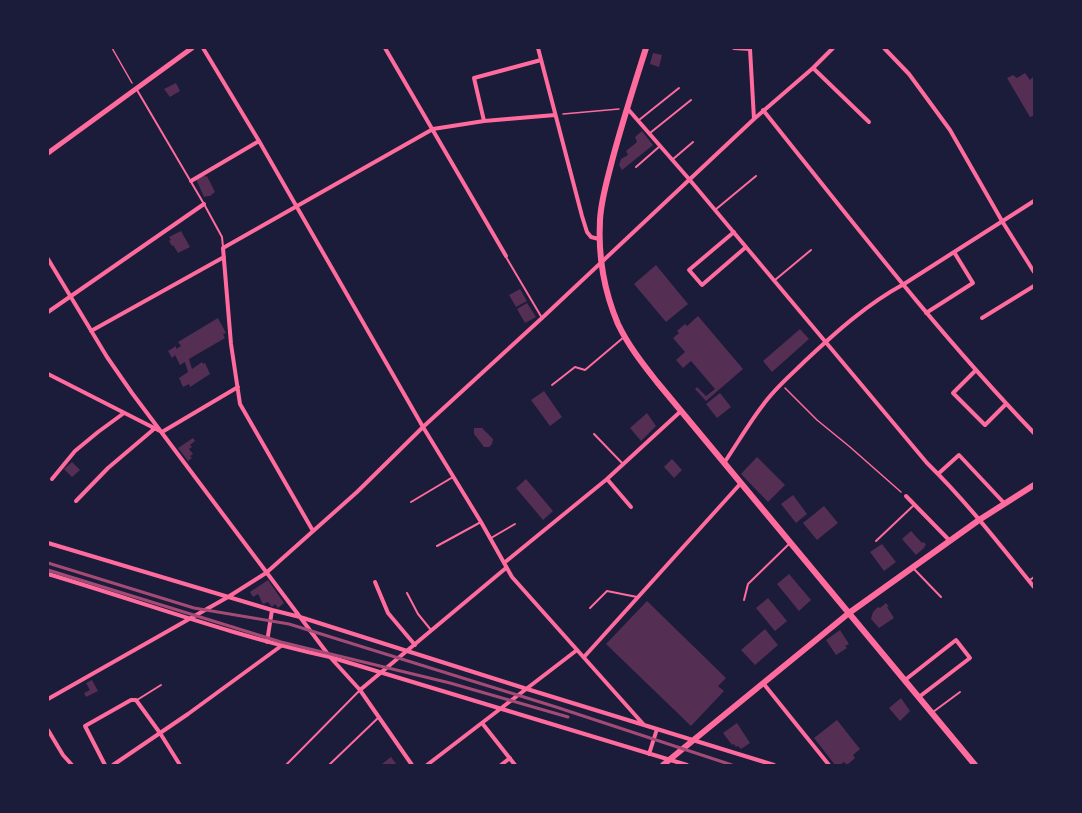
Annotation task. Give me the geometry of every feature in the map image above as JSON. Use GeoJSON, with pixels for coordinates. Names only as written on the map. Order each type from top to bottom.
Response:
{"type":"FeatureCollection","features":[{"type":"Feature","properties":{"kind":"main road"},"geometry":{"type":"LineString","coordinates":[[646,48],[627,108],[602,203],[599,239],[605,286],[611,306],[625,337],[639,359],[680,411],[742,483],[975,765]]}},
{"type":"Feature","properties":{"kind":"main road"},"geometry":{"type":"LineString","coordinates":[[663,765],[849,613],[979,520],[1034,485]]}},
{"type":"Feature","properties":{"kind":"street"},"geometry":{"type":"LineString","coordinates":[[48,153],[192,48]]}},
{"type":"Feature","properties":{"kind":"street"},"geometry":{"type":"LineString","coordinates":[[203,48],[259,141],[423,427],[481,522],[506,568],[512,577],[644,725]]}},
{"type":"Feature","properties":{"kind":"street"},"geometry":{"type":"LineString","coordinates":[[386,48],[506,256]]}},
{"type":"Feature","properties":{"kind":"street"},"geometry":{"type":"LineString","coordinates":[[538,48],[587,232],[591,237],[599,239]]}},
{"type":"Feature","properties":{"kind":"street"},"geometry":{"type":"LineString","coordinates":[[734,48],[750,48],[754,119]]}},
{"type":"Feature","properties":{"kind":"street"},"geometry":{"type":"LineString","coordinates":[[48,700],[228,597],[266,573],[357,492],[423,427],[601,263],[763,110],[813,68],[833,48]]}},
{"type":"Feature","properties":{"kind":"street"},"geometry":{"type":"LineString","coordinates":[[884,48],[909,74],[950,130],[1002,221],[1032,264],[1034,272]]}},
{"type":"Feature","properties":{"kind":"street"},"geometry":{"type":"LineString","coordinates":[[484,121],[474,78],[541,60]]}},
{"type":"Feature","properties":{"kind":"street"},"geometry":{"type":"LineString","coordinates":[[813,68],[869,122]]}},
{"type":"Feature","properties":{"kind":"street"},"geometry":{"type":"LineString","coordinates":[[627,108],[746,246],[927,463],[979,520],[1034,587]]}},
{"type":"Feature","properties":{"kind":"street"},"geometry":{"type":"LineString","coordinates":[[763,110],[926,313],[1006,404],[1034,433]]}},
{"type":"Feature","properties":{"kind":"street"},"geometry":{"type":"LineString","coordinates":[[313,531],[240,404],[231,344],[223,248],[433,129],[484,121],[555,115]]}},
{"type":"Feature","properties":{"kind":"street"},"geometry":{"type":"LineString","coordinates":[[191,181],[259,141]]}},
{"type":"Feature","properties":{"kind":"street"},"geometry":{"type":"LineString","coordinates":[[724,463],[763,404],[781,384],[825,342],[883,295],[904,284],[1034,201]]}},
{"type":"Feature","properties":{"kind":"street"},"geometry":{"type":"LineString","coordinates":[[48,312],[204,204]]}},
{"type":"Feature","properties":{"kind":"street"},"geometry":{"type":"LineString","coordinates":[[734,232],[689,270],[702,285],[746,246]]}},
{"type":"Feature","properties":{"kind":"street"},"geometry":{"type":"LineString","coordinates":[[926,313],[973,283],[954,252]]}},
{"type":"Feature","properties":{"kind":"street"},"geometry":{"type":"LineString","coordinates":[[91,332],[224,257]]}},
{"type":"Feature","properties":{"kind":"street"},"geometry":{"type":"LineString","coordinates":[[48,259],[107,357],[266,573],[330,657],[360,690],[412,765]]}},
{"type":"Feature","properties":{"kind":"street"},"geometry":{"type":"LineString","coordinates":[[982,318],[1034,286]]}},
{"type":"Feature","properties":{"kind":"street"},"geometry":{"type":"LineString","coordinates":[[976,370],[953,393],[985,425],[1006,404]]}},
{"type":"Feature","properties":{"kind":"street"},"geometry":{"type":"LineString","coordinates":[[48,374],[162,432]]}},
{"type":"Feature","properties":{"kind":"street"},"geometry":{"type":"LineString","coordinates":[[162,432],[238,388]]}},
{"type":"Feature","properties":{"kind":"street"},"geometry":{"type":"LineString","coordinates":[[504,563],[624,465],[680,411]]}},
{"type":"Feature","properties":{"kind":"street"},"geometry":{"type":"LineString","coordinates":[[52,479],[76,451],[98,432],[124,413]]}},
{"type":"Feature","properties":{"kind":"street"},"geometry":{"type":"LineString","coordinates":[[76,501],[108,468],[154,429]]}},
{"type":"Feature","properties":{"kind":"street"},"geometry":{"type":"LineString","coordinates":[[938,474],[958,456],[1005,504]]}},
{"type":"Feature","properties":{"kind":"street"},"geometry":{"type":"LineString","coordinates":[[607,479],[631,507]]}},
{"type":"Feature","properties":{"kind":"street"},"geometry":{"type":"LineString","coordinates":[[584,657],[742,483]]}},
{"type":"Feature","properties":{"kind":"street"},"geometry":{"type":"LineString","coordinates":[[906,496],[950,541]]}},
{"type":"Feature","properties":{"kind":"street"},"geometry":{"type":"LineString","coordinates":[[48,543],[300,617],[693,741],[774,765]]}},
{"type":"Feature","properties":{"kind":"street"},"geometry":{"type":"LineString","coordinates":[[360,690],[380,672],[409,651],[506,568]]}},
{"type":"Feature","properties":{"kind":"street"},"geometry":{"type":"LineString","coordinates":[[48,574],[125,597],[188,619],[281,646],[330,657],[670,760],[678,764],[687,765]]}},
{"type":"Feature","properties":{"kind":"street"},"geometry":{"type":"LineString","coordinates":[[375,582],[388,613],[415,645]]}},
{"type":"Feature","properties":{"kind":"street"},"geometry":{"type":"LineString","coordinates":[[267,642],[272,610]]}},
{"type":"Feature","properties":{"kind":"street"},"geometry":{"type":"LineString","coordinates":[[905,680],[956,640],[970,658],[919,697]]}},
{"type":"Feature","properties":{"kind":"street"},"geometry":{"type":"LineString","coordinates":[[113,765],[281,646]]}},
{"type":"Feature","properties":{"kind":"street"},"geometry":{"type":"LineString","coordinates":[[427,765],[577,650]]}},
{"type":"Feature","properties":{"kind":"street"},"geometry":{"type":"LineString","coordinates":[[763,683],[829,765]]}},
{"type":"Feature","properties":{"kind":"street"},"geometry":{"type":"LineString","coordinates":[[105,765],[85,726],[131,700],[136,700],[160,733],[180,765]]}},
{"type":"Feature","properties":{"kind":"street"},"geometry":{"type":"LineString","coordinates":[[482,723],[515,765]]}},
{"type":"Feature","properties":{"kind":"street"},"geometry":{"type":"LineString","coordinates":[[649,754],[657,729]]}},
{"type":"Feature","properties":{"kind":"street"},"geometry":{"type":"LineString","coordinates":[[48,730],[63,755],[72,765]]}},
{"type":"Feature","properties":{"kind":"street"},"geometry":{"type":"LineString","coordinates":[[501,765],[510,758]]}},
{"type":"Feature","properties":{"kind":"lane"},"geometry":{"type":"LineString","coordinates":[[638,121],[679,88]]}},
{"type":"Feature","properties":{"kind":"lane"},"geometry":{"type":"LineString","coordinates":[[136,89],[204,204],[222,237],[223,248]]}},
{"type":"Feature","properties":{"kind":"lane"},"geometry":{"type":"LineString","coordinates":[[649,133],[691,100]]}},
{"type":"Feature","properties":{"kind":"lane"},"geometry":{"type":"LineString","coordinates":[[672,160],[693,142]]}},
{"type":"Feature","properties":{"kind":"lane"},"geometry":{"type":"LineString","coordinates":[[636,167],[660,146]]}},
{"type":"Feature","properties":{"kind":"lane"},"geometry":{"type":"LineString","coordinates":[[715,210],[756,176]]}},
{"type":"Feature","properties":{"kind":"lane"},"geometry":{"type":"LineString","coordinates":[[774,281],[812,250]]}},
{"type":"Feature","properties":{"kind":"lane"},"geometry":{"type":"LineString","coordinates":[[506,256],[542,318]]}},
{"type":"Feature","properties":{"kind":"lane"},"geometry":{"type":"LineString","coordinates":[[552,385],[575,367],[585,370],[625,337]]}},
{"type":"Feature","properties":{"kind":"lane"},"geometry":{"type":"LineString","coordinates":[[594,434],[624,465]]}},
{"type":"Feature","properties":{"kind":"lane"},"geometry":{"type":"LineString","coordinates":[[411,502],[453,477]]}},
{"type":"Feature","properties":{"kind":"lane"},"geometry":{"type":"LineString","coordinates":[[876,541],[914,504]]}},
{"type":"Feature","properties":{"kind":"lane"},"geometry":{"type":"LineString","coordinates":[[437,546],[481,522]]}},
{"type":"Feature","properties":{"kind":"lane"},"geometry":{"type":"LineString","coordinates":[[490,539],[515,524]]}},
{"type":"Feature","properties":{"kind":"lane"},"geometry":{"type":"LineString","coordinates":[[744,600],[748,584],[790,542]]}},
{"type":"Feature","properties":{"kind":"lane"},"geometry":{"type":"LineString","coordinates":[[912,568],[941,597]]}},
{"type":"Feature","properties":{"kind":"lane"},"geometry":{"type":"LineString","coordinates":[[1028,580],[1034,577]]}},
{"type":"Feature","properties":{"kind":"lane"},"geometry":{"type":"LineString","coordinates":[[590,608],[607,592],[638,597]]}},
{"type":"Feature","properties":{"kind":"lane"},"geometry":{"type":"LineString","coordinates":[[407,593],[418,614],[432,631]]}},
{"type":"Feature","properties":{"kind":"lane"},"geometry":{"type":"LineString","coordinates":[[136,700],[161,685]]}},
{"type":"Feature","properties":{"kind":"lane"},"geometry":{"type":"LineString","coordinates":[[286,765],[360,690]]}},
{"type":"Feature","properties":{"kind":"lane"},"geometry":{"type":"LineString","coordinates":[[932,713],[960,692]]}},
{"type":"Feature","properties":{"kind":"lane"},"geometry":{"type":"LineString","coordinates":[[329,765],[379,717]]}},
{"type":"Feature","properties":{"kind":"path"},"geometry":{"type":"LineString","coordinates":[[112,48],[136,89]]}},
{"type":"Feature","properties":{"kind":"path"},"geometry":{"type":"LineString","coordinates":[[555,115],[627,108]]}},
{"type":"Feature","properties":{"kind":"path"},"geometry":{"type":"LineString","coordinates":[[781,384],[817,420],[906,496]]}},
{"type":"Feature","properties":{"kind":"building"},"geometry":{"type":"Polygon","coordinates":[[[653,53],[662,55],[659,67],[650,64],[653,53]]]}},
{"type":"Feature","properties":{"kind":"building"},"geometry":{"type":"Polygon","coordinates":[[[1025,73],[1030,80],[1033,77],[1034,79],[1034,118],[1033,116],[1030,117],[1007,78],[1013,75],[1017,78],[1025,73]]]}},
{"type":"Feature","properties":{"kind":"building"},"geometry":{"type":"Polygon","coordinates":[[[176,83],[180,91],[170,97],[164,89],[176,83]]]}},
{"type":"Feature","properties":{"kind":"building"},"geometry":{"type":"Polygon","coordinates":[[[642,131],[653,145],[622,170],[619,165],[621,159],[628,155],[626,151],[637,142],[635,137],[642,131]]]}},
{"type":"Feature","properties":{"kind":"building"},"geometry":{"type":"Polygon","coordinates":[[[204,175],[205,177],[207,176],[215,192],[210,196],[204,197],[196,179],[204,175]]]}},
{"type":"Feature","properties":{"kind":"building"},"geometry":{"type":"Polygon","coordinates":[[[181,231],[190,247],[178,253],[169,241],[171,240],[169,237],[181,231]]]}},
{"type":"Feature","properties":{"kind":"building"},"geometry":{"type":"Polygon","coordinates":[[[656,265],[688,304],[666,322],[634,284],[656,265]]]}},
{"type":"Feature","properties":{"kind":"building"},"geometry":{"type":"Polygon","coordinates":[[[520,289],[527,301],[516,307],[509,295],[520,289]]]}},
{"type":"Feature","properties":{"kind":"building"},"geometry":{"type":"Polygon","coordinates":[[[527,303],[536,317],[525,323],[517,309],[527,303]]]}},
{"type":"Feature","properties":{"kind":"building"},"geometry":{"type":"Polygon","coordinates":[[[698,316],[743,369],[706,401],[695,389],[697,387],[706,396],[715,389],[691,361],[683,368],[676,360],[685,352],[673,338],[679,333],[677,331],[685,324],[687,326],[698,316]]]}},
{"type":"Feature","properties":{"kind":"building"},"geometry":{"type":"Polygon","coordinates":[[[218,318],[226,333],[223,334],[225,338],[189,359],[192,369],[202,362],[203,364],[205,363],[210,374],[190,387],[189,384],[183,387],[179,378],[188,372],[185,362],[180,365],[175,355],[172,358],[168,351],[176,346],[176,349],[181,346],[178,342],[218,318]]]}},
{"type":"Feature","properties":{"kind":"building"},"geometry":{"type":"Polygon","coordinates":[[[800,329],[809,339],[772,372],[763,361],[800,329]]]}},
{"type":"Feature","properties":{"kind":"building"},"geometry":{"type":"Polygon","coordinates":[[[544,391],[562,417],[550,426],[531,400],[544,391]]]}},
{"type":"Feature","properties":{"kind":"building"},"geometry":{"type":"Polygon","coordinates":[[[720,393],[731,407],[717,418],[706,404],[720,393]]]}},
{"type":"Feature","properties":{"kind":"building"},"geometry":{"type":"Polygon","coordinates":[[[647,413],[656,426],[641,441],[630,428],[647,413]]]}},
{"type":"Feature","properties":{"kind":"building"},"geometry":{"type":"Polygon","coordinates":[[[474,428],[482,428],[493,439],[492,444],[489,447],[484,447],[474,434],[474,428]]]}},
{"type":"Feature","properties":{"kind":"building"},"geometry":{"type":"Polygon","coordinates":[[[193,438],[195,441],[190,445],[192,447],[189,449],[193,454],[190,456],[192,458],[188,461],[178,448],[193,438]]]}},
{"type":"Feature","properties":{"kind":"building"},"geometry":{"type":"Polygon","coordinates":[[[757,457],[785,485],[768,502],[741,474],[757,457]]]}},
{"type":"Feature","properties":{"kind":"building"},"geometry":{"type":"Polygon","coordinates":[[[672,459],[682,470],[674,478],[664,467],[672,459]]]}},
{"type":"Feature","properties":{"kind":"building"},"geometry":{"type":"Polygon","coordinates":[[[72,462],[80,470],[72,477],[64,469],[72,462]]]}},
{"type":"Feature","properties":{"kind":"building"},"geometry":{"type":"Polygon","coordinates":[[[526,479],[553,511],[543,520],[516,488],[526,479]]]}},
{"type":"Feature","properties":{"kind":"building"},"geometry":{"type":"Polygon","coordinates":[[[793,495],[807,514],[796,523],[781,504],[793,495]]]}},
{"type":"Feature","properties":{"kind":"building"},"geometry":{"type":"Polygon","coordinates":[[[824,506],[838,523],[817,540],[803,523],[824,506]]]}},
{"type":"Feature","properties":{"kind":"building"},"geometry":{"type":"Polygon","coordinates":[[[911,531],[922,543],[924,542],[926,545],[916,555],[902,539],[911,531]]]}},
{"type":"Feature","properties":{"kind":"building"},"geometry":{"type":"Polygon","coordinates":[[[882,544],[896,562],[884,571],[870,552],[882,544]]]}},
{"type":"Feature","properties":{"kind":"building"},"geometry":{"type":"Polygon","coordinates":[[[789,574],[811,600],[799,611],[777,584],[789,574]]]}},
{"type":"Feature","properties":{"kind":"building"},"geometry":{"type":"Polygon","coordinates":[[[268,580],[284,603],[278,608],[275,604],[272,607],[268,602],[263,604],[258,594],[253,597],[250,592],[268,580]]]}},
{"type":"Feature","properties":{"kind":"building"},"geometry":{"type":"Polygon","coordinates":[[[768,598],[787,621],[775,631],[756,608],[768,598]]]}},
{"type":"Feature","properties":{"kind":"building"},"geometry":{"type":"Polygon","coordinates":[[[647,601],[726,678],[718,686],[724,691],[691,726],[606,644],[647,601]]]}},
{"type":"Feature","properties":{"kind":"building"},"geometry":{"type":"Polygon","coordinates":[[[886,603],[894,618],[879,628],[871,619],[873,612],[878,607],[880,608],[886,603]]]}},
{"type":"Feature","properties":{"kind":"building"},"geometry":{"type":"Polygon","coordinates":[[[765,629],[778,645],[755,665],[741,650],[765,629]]]}},
{"type":"Feature","properties":{"kind":"building"},"geometry":{"type":"Polygon","coordinates":[[[840,630],[849,644],[845,646],[847,648],[836,655],[826,640],[840,630]]]}},
{"type":"Feature","properties":{"kind":"building"},"geometry":{"type":"Polygon","coordinates":[[[92,680],[98,691],[86,697],[84,693],[90,690],[86,683],[92,680]]]}},
{"type":"Feature","properties":{"kind":"building"},"geometry":{"type":"Polygon","coordinates":[[[901,698],[910,711],[900,721],[889,708],[901,698]]]}},
{"type":"Feature","properties":{"kind":"building"},"geometry":{"type":"Polygon","coordinates":[[[837,720],[860,749],[853,755],[855,758],[847,765],[844,762],[840,765],[835,765],[814,738],[837,720]]]}},
{"type":"Feature","properties":{"kind":"building"},"geometry":{"type":"Polygon","coordinates":[[[737,723],[750,743],[741,749],[738,746],[736,747],[734,744],[732,745],[723,733],[737,723]]]}},
{"type":"Feature","properties":{"kind":"building"},"geometry":{"type":"Polygon","coordinates":[[[391,757],[397,765],[382,765],[382,764],[391,757]]]}},
{"type":"Feature","properties":{"kind":"railway"},"geometry":{"type":"LineString","coordinates":[[48,563],[194,608],[289,624],[556,707],[732,765]]}},
{"type":"Feature","properties":{"kind":"railway"},"geometry":{"type":"LineString","coordinates":[[48,570],[281,642],[450,683],[568,717]]}}]}
